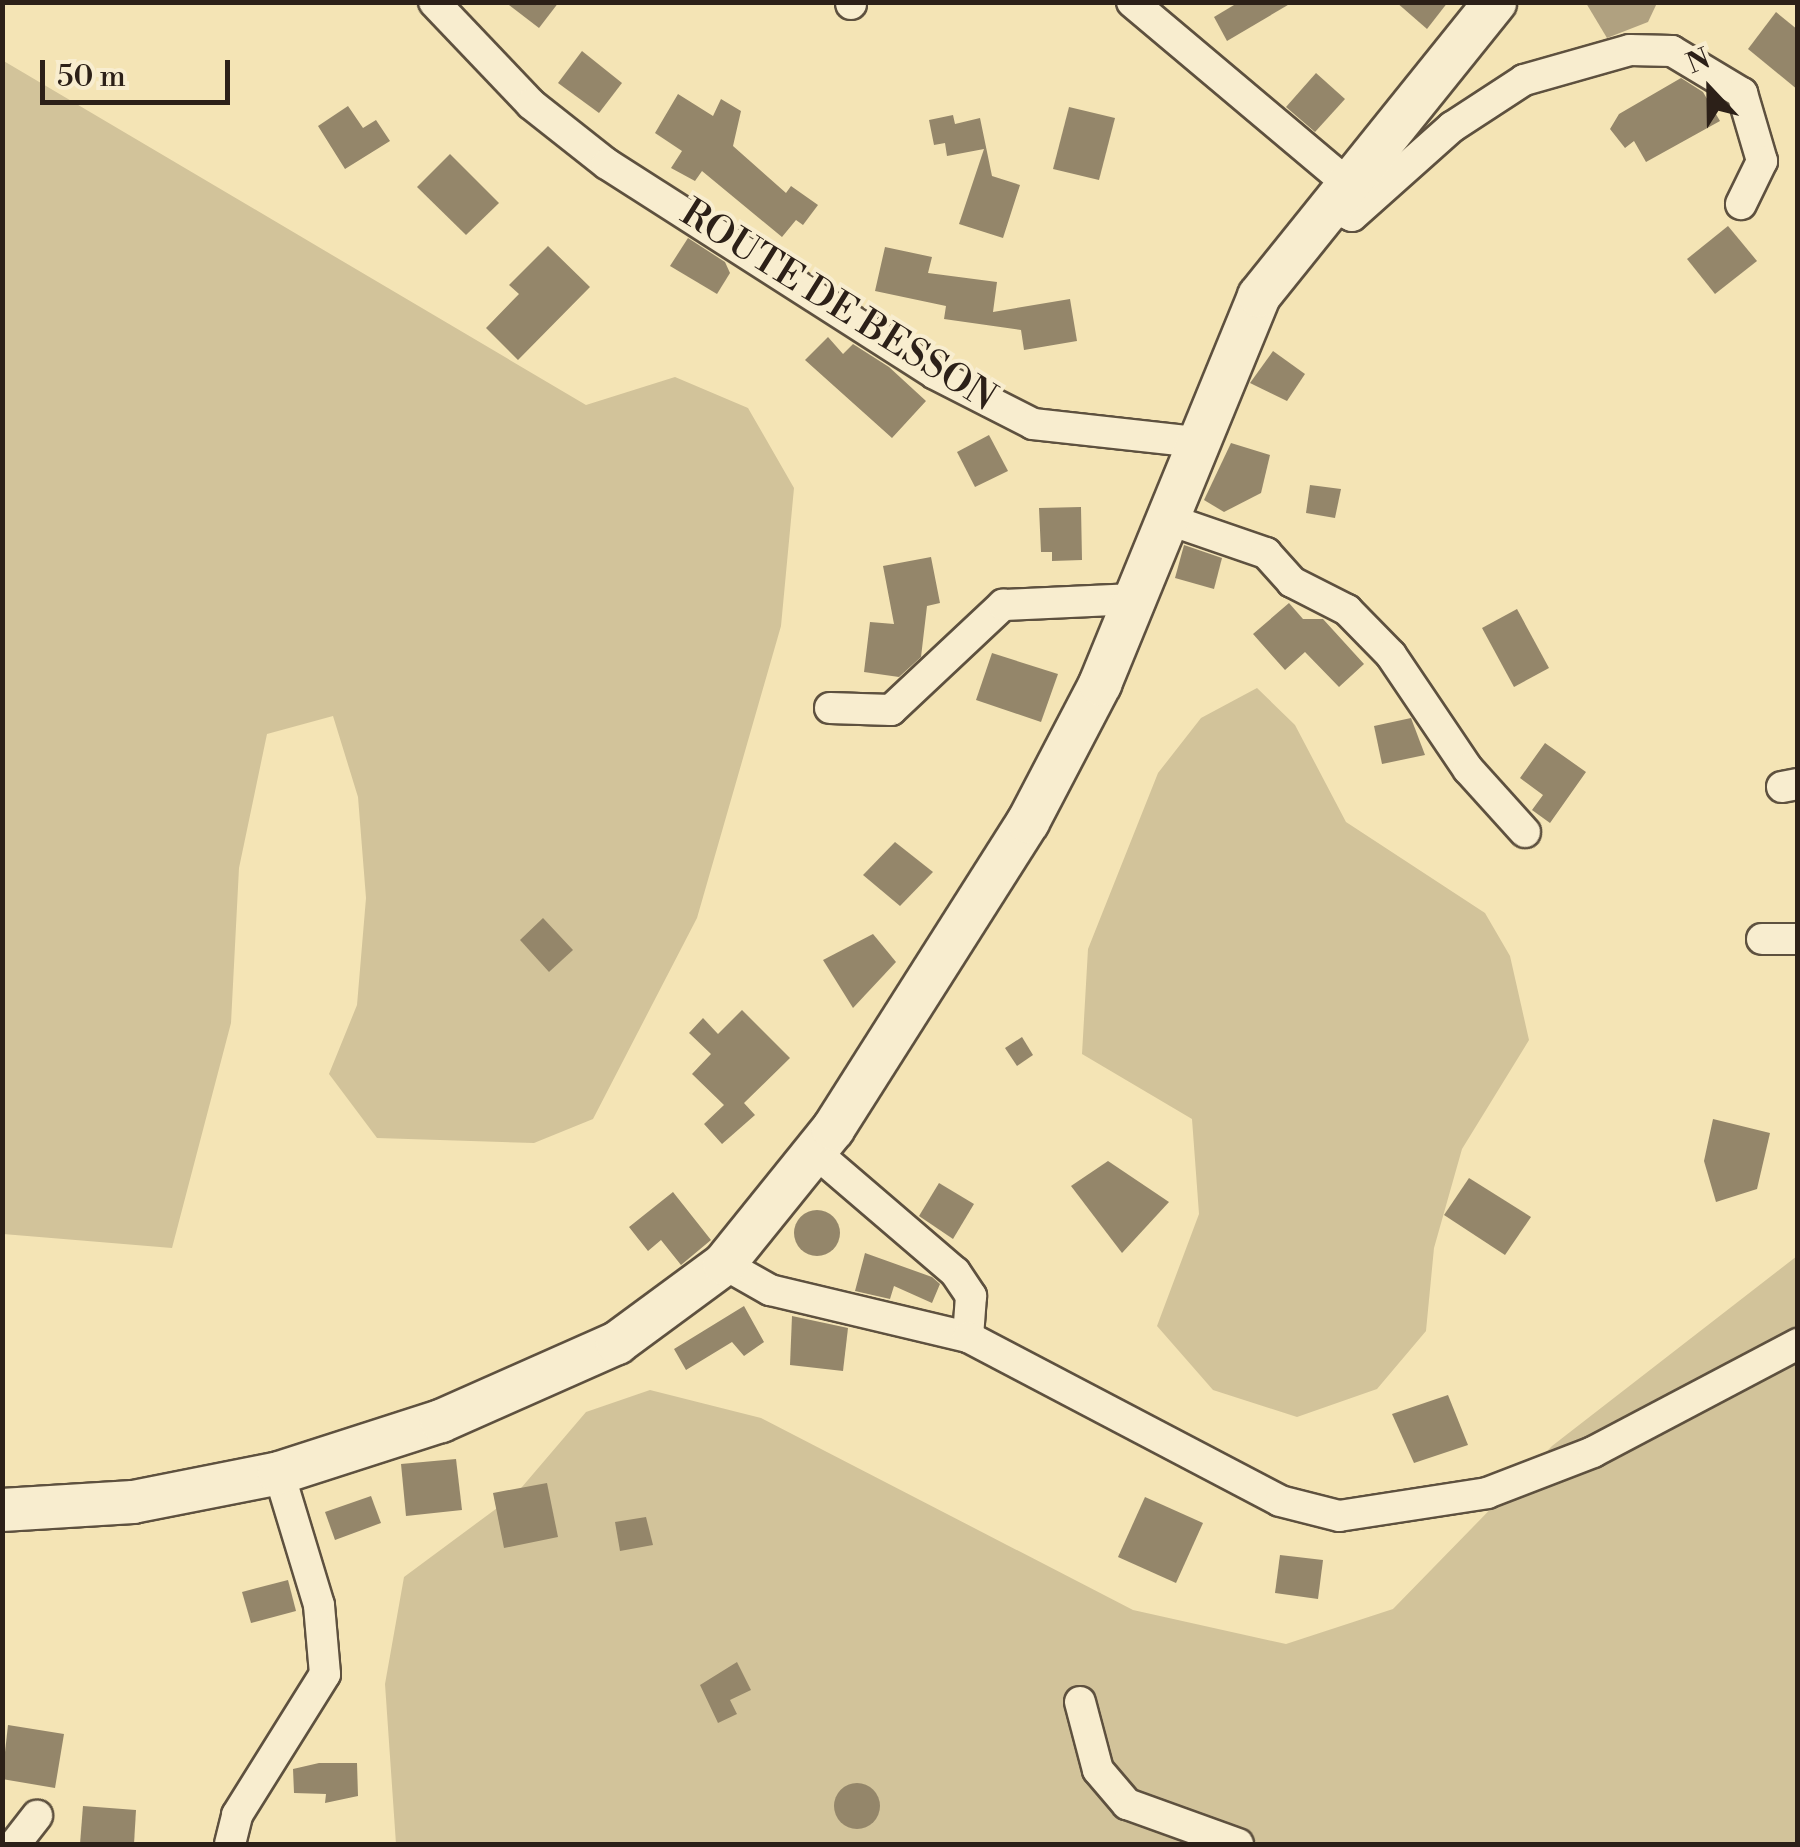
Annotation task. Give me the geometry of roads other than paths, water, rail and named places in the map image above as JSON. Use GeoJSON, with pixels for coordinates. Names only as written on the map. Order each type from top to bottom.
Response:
{"type":"FeatureCollection","features":[{"type":"Feature","properties":{"kind":"main road"},"geometry":{"type":"LineString","coordinates":[[2,1510],[133,1502],[278,1473],[548,1378],[618,1343],[724,1264],[816,1153],[1028,822],[1136,599],[1170,520],[1195,442],[1259,296],[1495,2]]}},
{"type":"Feature","properties":{"kind":"street","name":"ROUTE DE BESSON"},"geometry":{"type":"LineString","coordinates":[[434,2],[531,104],[607,164],[934,374],[1033,424],[1195,442]]}},
{"type":"Feature","properties":{"kind":"street"},"geometry":{"type":"LineString","coordinates":[[1132,2],[1339,195],[1352,216],[1452,126],[1524,80],[1630,50],[1672,51],[1742,93],[1762,161],[1741,204]]}},
{"type":"Feature","properties":{"kind":"street"},"geometry":{"type":"LineString","coordinates":[[1170,520],[1266,552],[1292,582],[1347,610],[1392,654],[1468,768],[1525,832]]}},
{"type":"Feature","properties":{"kind":"street"},"geometry":{"type":"LineString","coordinates":[[830,708],[891,710],[1002,605],[1136,599]]}},
{"type":"Feature","properties":{"kind":"street"},"geometry":{"type":"LineString","coordinates":[[1762,939],[1798,939]]}},
{"type":"Feature","properties":{"kind":"street"},"geometry":{"type":"LineString","coordinates":[[816,1153],[954,1272],[971,1296],[968,1337]]}},
{"type":"Feature","properties":{"kind":"street"},"geometry":{"type":"LineString","coordinates":[[724,1264],[770,1290],[968,1337],[1280,1500],[1339,1516],[1488,1492],[1593,1452],[1798,1344]]}},
{"type":"Feature","properties":{"kind":"street"},"geometry":{"type":"LineString","coordinates":[[230,1844],[237,1815],[325,1674],[319,1605],[278,1473]]}},
{"type":"Feature","properties":{"kind":"street"},"geometry":{"type":"LineString","coordinates":[[1080,1702],[1098,1770],[1127,1804],[1238,1844]]}},
{"type":"Feature","properties":{"kind":"street"},"geometry":{"type":"LineString","coordinates":[[15,1844],[37,1816]]}}]}
